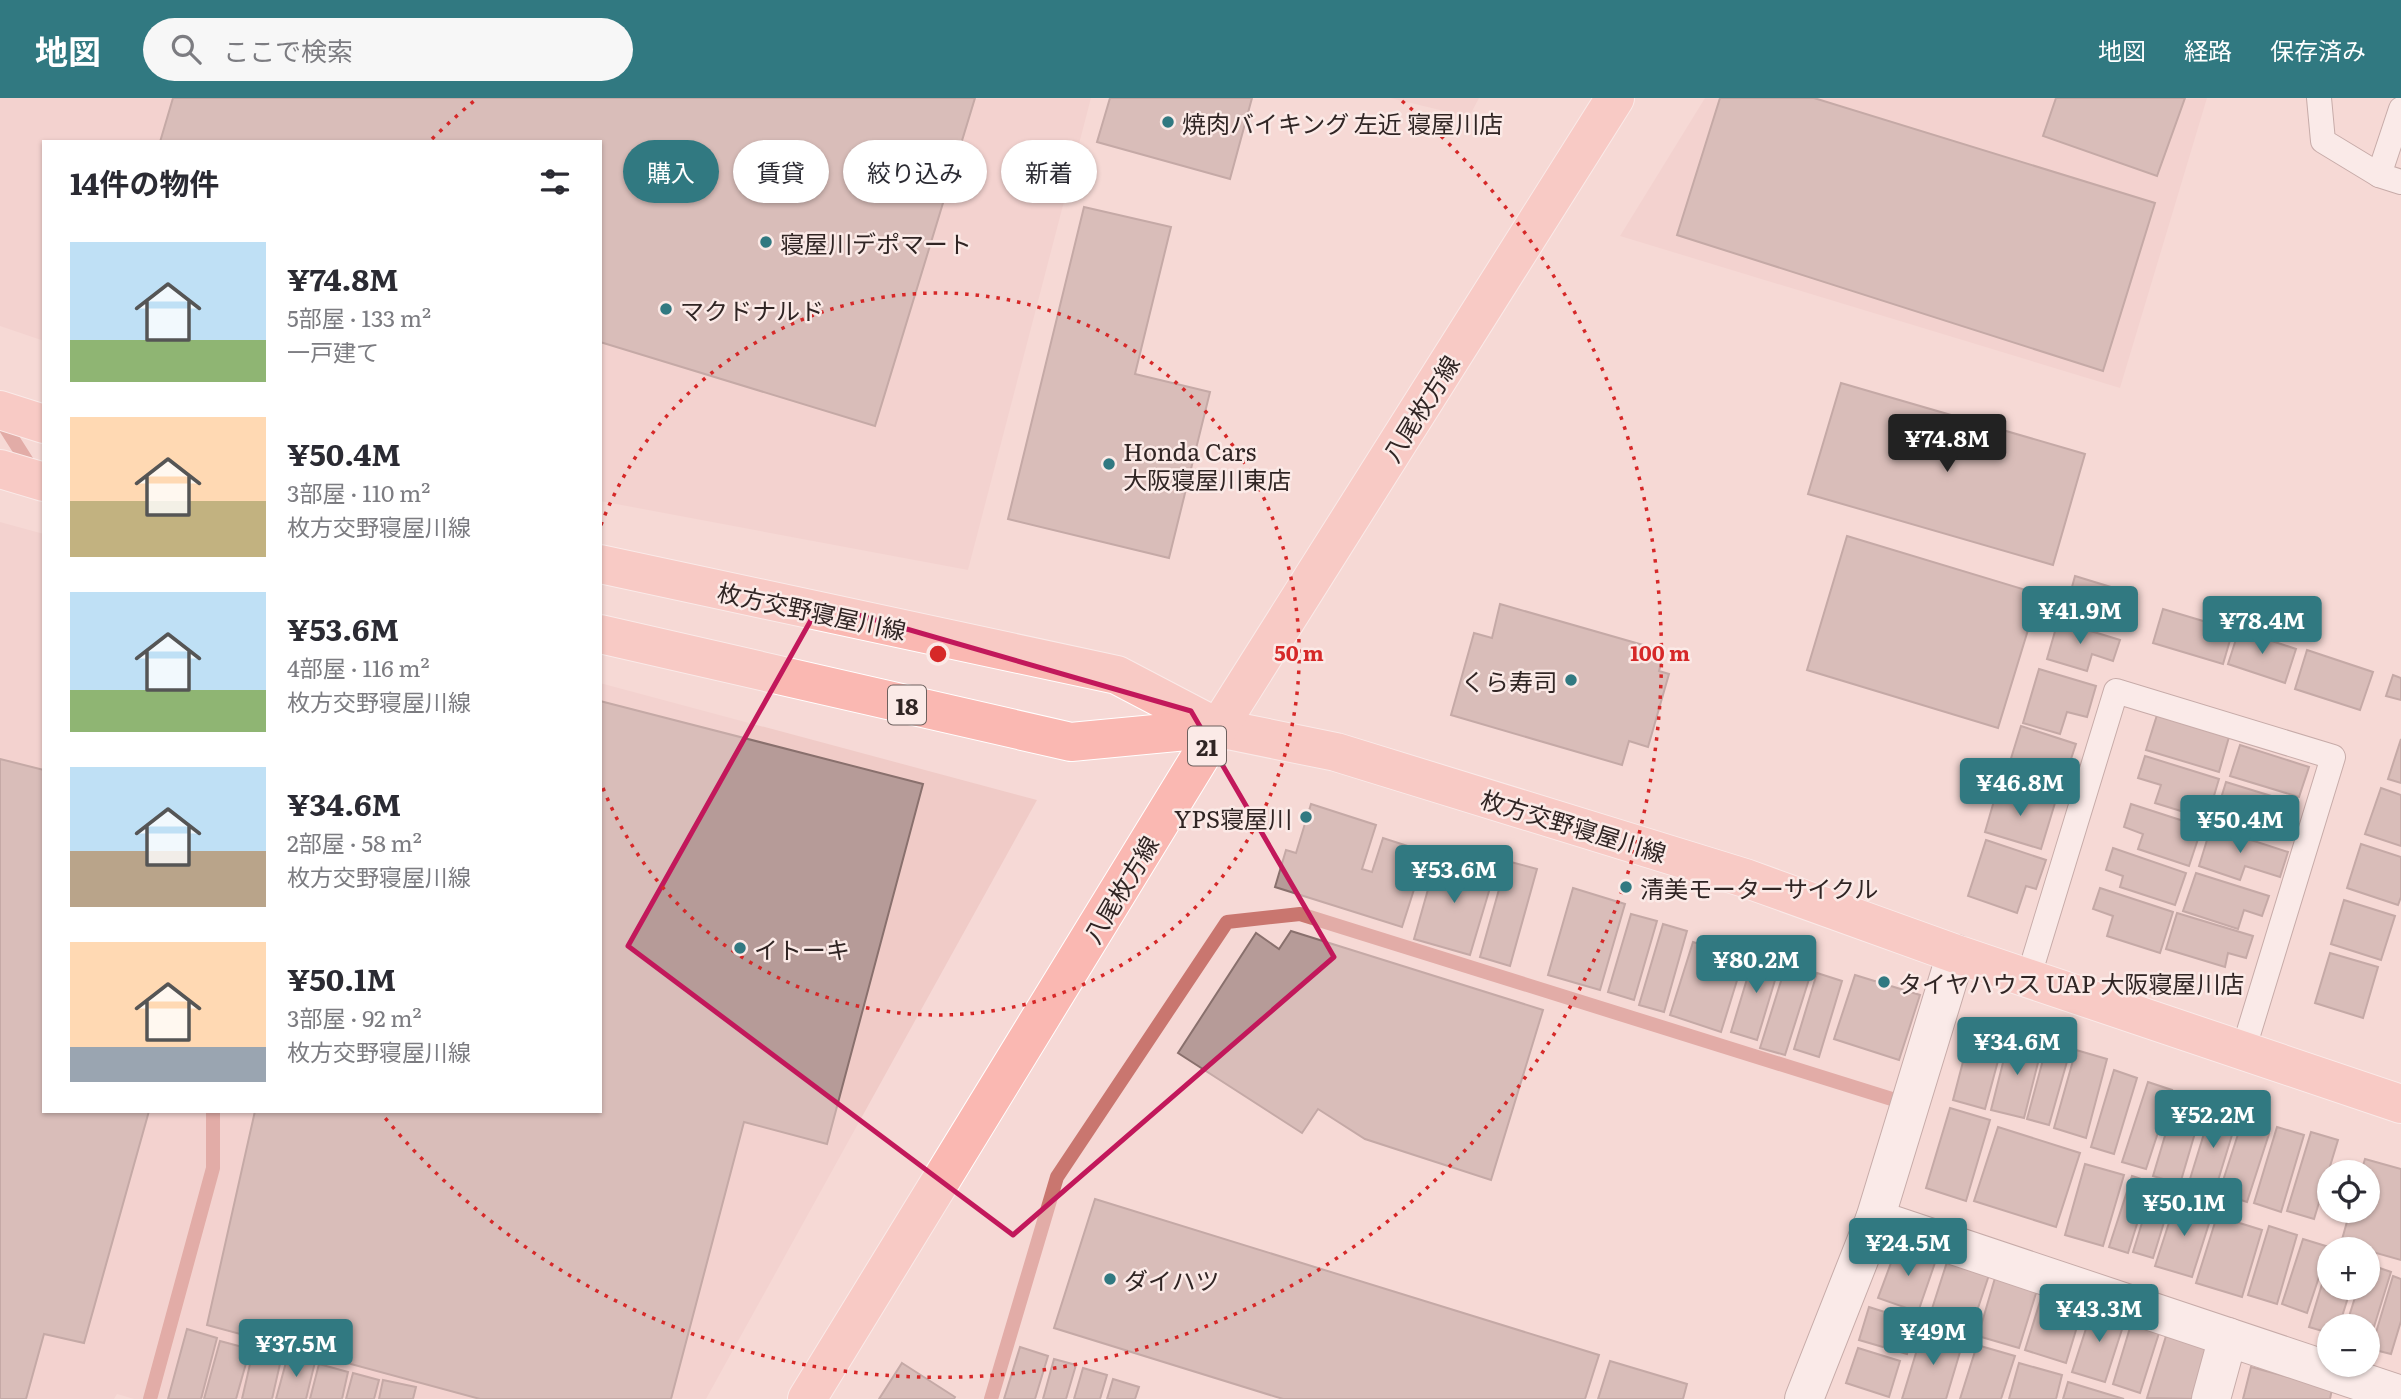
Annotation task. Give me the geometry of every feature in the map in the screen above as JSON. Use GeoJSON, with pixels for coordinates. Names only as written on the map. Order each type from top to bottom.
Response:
{"type":"FeatureCollection","features":[{"type":"Feature","properties":{"kind":"main road","name":"八尾枚方線"},"geometry":{"type":"LineString","coordinates":[[807,1399],[1218,728],[1615,98]]}},
{"type":"Feature","properties":{"kind":"main road"},"geometry":{"type":"LineString","coordinates":[[0,410],[42,423]]}},
{"type":"Feature","properties":{"kind":"main road"},"geometry":{"type":"LineString","coordinates":[[0,469],[42,481]]}},
{"type":"Feature","properties":{"kind":"main road","name":"枚方交野寝屋川線"},"geometry":{"type":"LineString","coordinates":[[602,564],[1117,675],[1218,728],[1336,752],[1745,878],[2028,979],[2401,1104]]}},
{"type":"Feature","properties":{"kind":"main road","name":"枚方交野寝屋川線"},"geometry":{"type":"LineString","coordinates":[[602,634],[1071,742],[1218,728]]}},
{"type":"Feature","properties":{"kind":"street"},"geometry":{"type":"LineString","coordinates":[[1804,1399],[1875,1219],[1956,954]]}},
{"type":"Feature","properties":{"kind":"street"},"geometry":{"type":"LineString","coordinates":[[1875,1219],[2401,1395]]}},
{"type":"Feature","properties":{"kind":"street"},"geometry":{"type":"LineString","coordinates":[[2211,1399],[2228,1337]]}},
{"type":"Feature","properties":{"kind":"lane"},"geometry":{"type":"LineString","coordinates":[[2319,98],[2323,141],[2390,178],[2401,109]]}},
{"type":"Feature","properties":{"kind":"lane"},"geometry":{"type":"LineString","coordinates":[[2028,979],[2116,691],[2333,757],[2243,1051]]}},
{"type":"Feature","properties":{"kind":"highlighted area"},"geometry":{"type":"Polygon","coordinates":[[[820,604],[1191,711],[1334,957],[1013,1235],[628,946],[820,604]]]}},
{"type":"Feature","properties":{"kind":"shaded area"},"geometry":{"type":"Polygon","coordinates":[[[0,98],[1091,98],[1080,140],[1001,140],[1001,203],[1064,203],[968,570],[602,501],[602,140],[42,140],[42,340],[0,326],[0,98]]]}},
{"type":"Feature","properties":{"kind":"shaded area"},"geometry":{"type":"Polygon","coordinates":[[[1390,98],[1479,98],[1469,117],[1390,98]]]}},
{"type":"Feature","properties":{"kind":"shaded area"},"geometry":{"type":"Polygon","coordinates":[[[1705,98],[2207,98],[2120,388],[1620,236],[1705,98]]]}},
{"type":"Feature","properties":{"kind":"shaded area","name":"イトーキ"},"geometry":{"type":"Polygon","coordinates":[[[0,522],[42,533],[42,1113],[602,1113],[602,684],[1037,800],[706,1399],[134,1399],[117,1394],[114,1399],[0,1399],[0,522]]]}},
{"type":"Feature","properties":{"kind":"building","name":"寝屋川デポマート"},"geometry":{"type":"Polygon","coordinates":[[[173,98],[975,98],[962,140],[843,140],[843,203],[943,203],[875,426],[602,343],[602,140],[161,140],[173,98]]]}},
{"type":"Feature","properties":{"kind":"building"},"geometry":{"type":"Polygon","coordinates":[[[1110,98],[1252,98],[1230,179],[1097,142],[1110,98]]]}},
{"type":"Feature","properties":{"kind":"building"},"geometry":{"type":"Polygon","coordinates":[[[1720,98],[1814,98],[2155,203],[2103,371],[1677,235],[1720,98]]]}},
{"type":"Feature","properties":{"kind":"building"},"geometry":{"type":"Polygon","coordinates":[[[2056,98],[2185,98],[2157,176],[2043,136],[2056,98]]]}},
{"type":"Feature","properties":{"kind":"building"},"geometry":{"type":"Polygon","coordinates":[[[1084,207],[1171,227],[1135,374],[1210,392],[1169,558],[1008,519],[1084,207]]]}},
{"type":"Feature","properties":{"kind":"building"},"geometry":{"type":"Polygon","coordinates":[[[1841,383],[2085,454],[2053,565],[1808,494],[1841,383]]]}},
{"type":"Feature","properties":{"kind":"building"},"geometry":{"type":"Polygon","coordinates":[[[1847,536],[2039,594],[1998,728],[1807,670],[1847,536]]]}},
{"type":"Feature","properties":{"kind":"building"},"geometry":{"type":"Polygon","coordinates":[[[2075,576],[2137,595],[2127,627],[2066,609],[2075,576]]]}},
{"type":"Feature","properties":{"kind":"building"},"geometry":{"type":"Polygon","coordinates":[[[1500,604],[1664,651],[1659,671],[1669,674],[1648,747],[1629,741],[1622,765],[1451,715],[1474,633],[1492,638],[1500,604]]]}},
{"type":"Feature","properties":{"kind":"building"},"geometry":{"type":"Polygon","coordinates":[[[2163,609],[2233,630],[2223,664],[2153,643],[2163,609]]]}},
{"type":"Feature","properties":{"kind":"building"},"geometry":{"type":"Polygon","coordinates":[[[2058,621],[2120,640],[2113,661],[2092,654],[2087,671],[2047,659],[2058,621]]]}},
{"type":"Feature","properties":{"kind":"building"},"geometry":{"type":"Polygon","coordinates":[[[2239,630],[2296,649],[2285,683],[2228,664],[2239,630]]]}},
{"type":"Feature","properties":{"kind":"building"},"geometry":{"type":"Polygon","coordinates":[[[2307,650],[2373,672],[2360,710],[2295,689],[2307,650]]]}},
{"type":"Feature","properties":{"kind":"building"},"geometry":{"type":"Polygon","coordinates":[[[2039,669],[2096,686],[2087,717],[2067,712],[2060,734],[2023,723],[2039,669]]]}},
{"type":"Feature","properties":{"kind":"building"},"geometry":{"type":"Polygon","coordinates":[[[2393,675],[2401,678],[2401,700],[2386,696],[2393,675]]]}},
{"type":"Feature","properties":{"kind":"building","name":"イトーキ"},"geometry":{"type":"Polygon","coordinates":[[[602,702],[923,784],[827,1144],[744,1122],[671,1399],[480,1399],[207,1325],[255,1113],[602,1113],[602,702]]]}},
{"type":"Feature","properties":{"kind":"building"},"geometry":{"type":"Polygon","coordinates":[[[2157,715],[2229,737],[2219,772],[2146,750],[2157,715]]]}},
{"type":"Feature","properties":{"kind":"building"},"geometry":{"type":"Polygon","coordinates":[[[2021,726],[2076,744],[2059,795],[2005,778],[2021,726]]]}},
{"type":"Feature","properties":{"kind":"building"},"geometry":{"type":"Polygon","coordinates":[[[2401,739],[2401,783],[2388,779],[2401,739]]]}},
{"type":"Feature","properties":{"kind":"building"},"geometry":{"type":"Polygon","coordinates":[[[2240,745],[2309,767],[2299,797],[2230,776],[2240,745]]]}},
{"type":"Feature","properties":{"kind":"building"},"geometry":{"type":"Polygon","coordinates":[[[2145,756],[2219,779],[2207,819],[2155,803],[2161,785],[2138,778],[2145,756]]]}},
{"type":"Feature","properties":{"kind":"building"},"geometry":{"type":"Polygon","coordinates":[[[0,759],[42,770],[42,1113],[148,1113],[84,1343],[44,1334],[26,1399],[0,1399],[0,759]]]}},
{"type":"Feature","properties":{"kind":"building"},"geometry":{"type":"Polygon","coordinates":[[[2226,782],[2294,803],[2288,823],[2277,820],[2271,839],[2214,821],[2226,782]]]}},
{"type":"Feature","properties":{"kind":"building"},"geometry":{"type":"Polygon","coordinates":[[[1998,787],[2055,803],[2041,849],[1985,832],[1998,787]]]}},
{"type":"Feature","properties":{"kind":"building"},"geometry":{"type":"Polygon","coordinates":[[[2381,788],[2401,795],[2401,846],[2365,834],[2381,788]]]}},
{"type":"Feature","properties":{"kind":"building"},"geometry":{"type":"Polygon","coordinates":[[[1311,804],[1376,825],[1362,869],[1372,872],[1383,838],[1426,852],[1402,927],[1275,887],[1286,850],[1296,853],[1311,804]]]}},
{"type":"Feature","properties":{"kind":"building"},"geometry":{"type":"Polygon","coordinates":[[[2131,804],[2202,827],[2189,866],[2138,849],[2143,834],[2124,827],[2131,804]]]}},
{"type":"Feature","properties":{"kind":"building"},"geometry":{"type":"Polygon","coordinates":[[[2211,827],[2288,852],[2280,877],[2245,866],[2240,880],[2199,866],[2211,827]]]}},
{"type":"Feature","properties":{"kind":"building"},"geometry":{"type":"Polygon","coordinates":[[[1986,840],[2046,860],[2036,889],[2026,886],[2017,913],[1968,896],[1986,840]]]}},
{"type":"Feature","properties":{"kind":"building"},"geometry":{"type":"Polygon","coordinates":[[[2361,844],[2401,857],[2401,897],[2398,905],[2347,888],[2361,844]]]}},
{"type":"Feature","properties":{"kind":"building"},"geometry":{"type":"Polygon","coordinates":[[[2113,848],[2186,873],[2175,905],[2120,887],[2123,876],[2106,870],[2113,848]]]}},
{"type":"Feature","properties":{"kind":"building"},"geometry":{"type":"Polygon","coordinates":[[[1438,854],[1495,871],[1470,955],[1414,939],[1438,854]]]}},
{"type":"Feature","properties":{"kind":"building"},"geometry":{"type":"Polygon","coordinates":[[[1507,861],[1537,869],[1510,966],[1480,957],[1507,861]]]}},
{"type":"Feature","properties":{"kind":"building"},"geometry":{"type":"Polygon","coordinates":[[[2196,873],[2269,896],[2262,916],[2244,910],[2238,929],[2183,911],[2196,873]]]}},
{"type":"Feature","properties":{"kind":"building"},"geometry":{"type":"Polygon","coordinates":[[[1573,888],[1625,904],[1600,990],[1548,975],[1573,888]]]}},
{"type":"Feature","properties":{"kind":"building"},"geometry":{"type":"Polygon","coordinates":[[[2100,888],[2173,912],[2160,953],[2107,936],[2113,916],[2093,909],[2100,888]]]}},
{"type":"Feature","properties":{"kind":"building"},"geometry":{"type":"Polygon","coordinates":[[[2344,900],[2395,916],[2381,960],[2331,944],[2344,900]]]}},
{"type":"Feature","properties":{"kind":"building"},"geometry":{"type":"Polygon","coordinates":[[[2177,913],[2253,936],[2246,958],[2228,953],[2225,967],[2166,949],[2177,913]]]}},
{"type":"Feature","properties":{"kind":"building"},"geometry":{"type":"Polygon","coordinates":[[[1631,914],[1657,921],[1634,1000],[1608,992],[1631,914]]]}},
{"type":"Feature","properties":{"kind":"building"},"geometry":{"type":"Polygon","coordinates":[[[1663,924],[1687,931],[1664,1012],[1639,1005],[1663,924]]]}},
{"type":"Feature","properties":{"kind":"building"},"geometry":{"type":"Polygon","coordinates":[[[1291,931],[1543,1010],[1491,1180],[1365,1139],[1318,1109],[1302,1133],[1178,1053],[1256,933],[1279,949],[1291,931]]]}},
{"type":"Feature","properties":{"kind":"building"},"geometry":{"type":"Polygon","coordinates":[[[1693,942],[1744,958],[1721,1032],[1670,1015],[1693,942]]]}},
{"type":"Feature","properties":{"kind":"building"},"geometry":{"type":"Polygon","coordinates":[[[1756,949],[1782,957],[1757,1040],[1731,1032],[1756,949]]]}},
{"type":"Feature","properties":{"kind":"building"},"geometry":{"type":"Polygon","coordinates":[[[2330,953],[2378,967],[2363,1018],[2315,1003],[2330,953]]]}},
{"type":"Feature","properties":{"kind":"building"},"geometry":{"type":"Polygon","coordinates":[[[1786,965],[1811,973],[1785,1055],[1760,1048],[1786,965]]]}},
{"type":"Feature","properties":{"kind":"building"},"geometry":{"type":"Polygon","coordinates":[[[1817,973],[1842,981],[1819,1057],[1794,1049],[1817,973]]]}},
{"type":"Feature","properties":{"kind":"building"},"geometry":{"type":"Polygon","coordinates":[[[1855,975],[1920,995],[1899,1060],[1834,1039],[1855,975]]]}},
{"type":"Feature","properties":{"kind":"building"},"geometry":{"type":"Polygon","coordinates":[[[1972,1027],[2005,1035],[1985,1109],[1953,1100],[1972,1027]]]}},
{"type":"Feature","properties":{"kind":"building"},"geometry":{"type":"Polygon","coordinates":[[[2010,1035],[2043,1043],[2024,1118],[1991,1110],[2010,1035]]]}},
{"type":"Feature","properties":{"kind":"building"},"geometry":{"type":"Polygon","coordinates":[[[2047,1045],[2070,1051],[2049,1125],[2027,1119],[2047,1045]]]}},
{"type":"Feature","properties":{"kind":"building"},"geometry":{"type":"Polygon","coordinates":[[[2076,1050],[2107,1059],[2086,1138],[2054,1128],[2076,1050]]]}},
{"type":"Feature","properties":{"kind":"building"},"geometry":{"type":"Polygon","coordinates":[[[2114,1070],[2137,1078],[2114,1154],[2091,1147],[2114,1070]]]}},
{"type":"Feature","properties":{"kind":"building"},"geometry":{"type":"Polygon","coordinates":[[[2148,1082],[2172,1090],[2146,1169],[2122,1162],[2148,1082]]]}},
{"type":"Feature","properties":{"kind":"building"},"geometry":{"type":"Polygon","coordinates":[[[2178,1092],[2205,1099],[2180,1184],[2153,1176],[2178,1092]]]}},
{"type":"Feature","properties":{"kind":"building"},"geometry":{"type":"Polygon","coordinates":[[[1950,1108],[1990,1120],[1966,1201],[1926,1188],[1950,1108]]]}},
{"type":"Feature","properties":{"kind":"building"},"geometry":{"type":"Polygon","coordinates":[[[2210,1114],[2236,1122],[2216,1187],[2190,1179],[2210,1114]]]}},
{"type":"Feature","properties":{"kind":"building"},"geometry":{"type":"Polygon","coordinates":[[[2241,1125],[2269,1134],[2247,1202],[2219,1193],[2241,1125]]]}},
{"type":"Feature","properties":{"kind":"building"},"geometry":{"type":"Polygon","coordinates":[[[1998,1127],[2080,1153],[2056,1227],[1974,1201],[1998,1127]]]}},
{"type":"Feature","properties":{"kind":"building"},"geometry":{"type":"Polygon","coordinates":[[[2277,1127],[2304,1135],[2281,1212],[2254,1203],[2277,1127]]]}},
{"type":"Feature","properties":{"kind":"building"},"geometry":{"type":"Polygon","coordinates":[[[2311,1132],[2338,1140],[2332,1160],[2317,1160],[2317,1209],[2314,1219],[2287,1211],[2311,1132]]]}},
{"type":"Feature","properties":{"kind":"building"},"geometry":{"type":"Polygon","coordinates":[[[2380,1163],[2401,1169],[2401,1260],[2380,1254],[2380,1237],[2343,1237],[2347,1223],[2380,1223],[2380,1163]]]}},
{"type":"Feature","properties":{"kind":"building"},"geometry":{"type":"Polygon","coordinates":[[[2085,1164],[2124,1175],[2103,1246],[2065,1235],[2085,1164]]]}},
{"type":"Feature","properties":{"kind":"building"},"geometry":{"type":"Polygon","coordinates":[[[2132,1176],[2150,1182],[2128,1253],[2109,1247],[2132,1176]]]}},
{"type":"Feature","properties":{"kind":"building"},"geometry":{"type":"Polygon","coordinates":[[[2154,1184],[2174,1190],[2153,1258],[2133,1252],[2154,1184]]]}},
{"type":"Feature","properties":{"kind":"building"},"geometry":{"type":"Polygon","coordinates":[[[2177,1198],[2213,1211],[2192,1277],[2155,1266],[2177,1198]]]}},
{"type":"Feature","properties":{"kind":"building"},"geometry":{"type":"Polygon","coordinates":[[[1095,1199],[1599,1355],[1585,1399],[1283,1399],[1054,1328],[1095,1199]]]}},
{"type":"Feature","properties":{"kind":"building"},"geometry":{"type":"Polygon","coordinates":[[[2217,1216],[2262,1230],[2242,1297],[2196,1283],[2217,1216]]]}},
{"type":"Feature","properties":{"kind":"building"},"geometry":{"type":"Polygon","coordinates":[[[2269,1226],[2297,1235],[2277,1304],[2248,1295],[2269,1226]]]}},
{"type":"Feature","properties":{"kind":"building"},"geometry":{"type":"Polygon","coordinates":[[[2303,1239],[2317,1243],[2317,1283],[2307,1313],[2282,1304],[2303,1239]]]}},
{"type":"Feature","properties":{"kind":"building"},"geometry":{"type":"Polygon","coordinates":[[[1898,1244],[1937,1257],[1918,1312],[1878,1298],[1898,1244]]]}},
{"type":"Feature","properties":{"kind":"building"},"geometry":{"type":"Polygon","coordinates":[[[1947,1262],[1989,1275],[1971,1329],[1930,1315],[1947,1262]]]}},
{"type":"Feature","properties":{"kind":"building"},"geometry":{"type":"Polygon","coordinates":[[[2380,1268],[2391,1272],[2378,1314],[2350,1314],[2354,1300],[2380,1300],[2380,1268]]]}},
{"type":"Feature","properties":{"kind":"building"},"geometry":{"type":"Polygon","coordinates":[[[2393,1276],[2401,1279],[2401,1321],[2391,1354],[2380,1351],[2380,1319],[2393,1276]]]}},
{"type":"Feature","properties":{"kind":"building"},"geometry":{"type":"Polygon","coordinates":[[[1995,1278],[2037,1290],[2019,1348],[1978,1336],[1995,1278]]]}},
{"type":"Feature","properties":{"kind":"building"},"geometry":{"type":"Polygon","coordinates":[[[2042,1295],[2083,1307],[2066,1363],[2025,1350],[2042,1295]]]}},
{"type":"Feature","properties":{"kind":"building"},"geometry":{"type":"Polygon","coordinates":[[[2317,1300],[2347,1300],[2343,1314],[2317,1314],[2317,1329],[2309,1327],[2317,1300]]]}},
{"type":"Feature","properties":{"kind":"building"},"geometry":{"type":"Polygon","coordinates":[[[1869,1307],[1916,1322],[1907,1354],[1859,1340],[1869,1307]]]}},
{"type":"Feature","properties":{"kind":"building"},"geometry":{"type":"Polygon","coordinates":[[[2093,1307],[2126,1317],[2105,1382],[2072,1372],[2093,1307]]]}},
{"type":"Feature","properties":{"kind":"building"},"geometry":{"type":"Polygon","coordinates":[[[2132,1321],[2160,1330],[2140,1393],[2113,1384],[2132,1321]]]}},
{"type":"Feature","properties":{"kind":"building"},"geometry":{"type":"Polygon","coordinates":[[[187,1329],[217,1338],[201,1399],[168,1399],[187,1329]]]}},
{"type":"Feature","properties":{"kind":"building"},"geometry":{"type":"Polygon","coordinates":[[[1923,1330],[1963,1342],[1946,1399],[1902,1399],[1923,1330]]]}},
{"type":"Feature","properties":{"kind":"building"},"geometry":{"type":"Polygon","coordinates":[[[2166,1336],[2212,1350],[2197,1399],[2147,1398],[2166,1336]]]}},
{"type":"Feature","properties":{"kind":"building"},"geometry":{"type":"Polygon","coordinates":[[[220,1341],[250,1349],[236,1399],[204,1399],[220,1341]]]}},
{"type":"Feature","properties":{"kind":"building"},"geometry":{"type":"Polygon","coordinates":[[[1977,1345],[2015,1356],[2001,1399],[1960,1399],[1977,1345]]]}},
{"type":"Feature","properties":{"kind":"building"},"geometry":{"type":"Polygon","coordinates":[[[254,1347],[282,1355],[272,1399],[242,1399],[254,1347]]]}},
{"type":"Feature","properties":{"kind":"building"},"geometry":{"type":"Polygon","coordinates":[[[1020,1347],[1048,1356],[1035,1399],[1004,1399],[1020,1347]]]}},
{"type":"Feature","properties":{"kind":"building"},"geometry":{"type":"Polygon","coordinates":[[[1858,1348],[1900,1361],[1889,1397],[1846,1383],[1858,1348]]]}},
{"type":"Feature","properties":{"kind":"building"},"geometry":{"type":"Polygon","coordinates":[[[288,1355],[315,1362],[306,1399],[276,1399],[288,1355]]]}},
{"type":"Feature","properties":{"kind":"building"},"geometry":{"type":"Polygon","coordinates":[[[1054,1359],[1076,1365],[1066,1399],[1043,1399],[1054,1359]]]}},
{"type":"Feature","properties":{"kind":"building"},"geometry":{"type":"Polygon","coordinates":[[[1610,1361],[1687,1384],[1683,1399],[1598,1399],[1610,1361]]]}},
{"type":"Feature","properties":{"kind":"building"},"geometry":{"type":"Polygon","coordinates":[[[902,1363],[955,1397],[954,1399],[879,1399],[902,1363]]]}},
{"type":"Feature","properties":{"kind":"building"},"geometry":{"type":"Polygon","coordinates":[[[2019,1363],[2062,1375],[2056,1399],[2009,1399],[2019,1363]]]}},
{"type":"Feature","properties":{"kind":"building"},"geometry":{"type":"Polygon","coordinates":[[[319,1364],[348,1372],[342,1399],[310,1399],[319,1364]]]}},
{"type":"Feature","properties":{"kind":"building"},"geometry":{"type":"Polygon","coordinates":[[[2251,1367],[2332,1389],[2330,1399],[2243,1399],[2251,1367]]]}},
{"type":"Feature","properties":{"kind":"building"},"geometry":{"type":"Polygon","coordinates":[[[1083,1368],[1107,1375],[1100,1399],[1074,1399],[1083,1368]]]}},
{"type":"Feature","properties":{"kind":"building"},"geometry":{"type":"Polygon","coordinates":[[[353,1373],[379,1380],[374,1399],[346,1399],[353,1373]]]}},
{"type":"Feature","properties":{"kind":"building"},"geometry":{"type":"Polygon","coordinates":[[[1113,1379],[1139,1387],[1135,1399],[1107,1399],[1113,1379]]]}},
{"type":"Feature","properties":{"kind":"building"},"geometry":{"type":"Polygon","coordinates":[[[383,1380],[416,1387],[413,1399],[379,1399],[383,1380]]]}},
{"type":"Feature","properties":{"kind":"building"},"geometry":{"type":"Polygon","coordinates":[[[2068,1382],[2124,1399],[2063,1399],[2068,1382]]]}},
{"type":"Feature","properties":{"kind":"waterway"},"geometry":{"type":"LineString","coordinates":[[0,419],[33,471]]}},
{"type":"Feature","properties":{"kind":"waterway"},"geometry":{"type":"LineString","coordinates":[[991,1399],[1057,1177],[1227,922],[1300,914],[1895,1100]]}},
{"type":"Feature","properties":{"kind":"waterway"},"geometry":{"type":"LineString","coordinates":[[150,1399],[213,1168],[213,1113]]}},
{"type":"Feature","properties":{"kind":"place","name":"焼肉バイキング 左近 寝屋川店"},"geometry":{"type":"Point","coordinates":[1168,122]}},
{"type":"Feature","properties":{"kind":"place","name":"寝屋川デポマート"},"geometry":{"type":"Point","coordinates":[766,242]}},
{"type":"Feature","properties":{"kind":"place","name":"マクドナルド"},"geometry":{"type":"Point","coordinates":[666,309]}},
{"type":"Feature","properties":{"kind":"place","name":"Honda Cars 大阪寝屋川東店"},"geometry":{"type":"Point","coordinates":[1109,464]}},
{"type":"Feature","properties":{"kind":"place","name":"くら寿司"},"geometry":{"type":"Point","coordinates":[1571,680]}},
{"type":"Feature","properties":{"kind":"place","name":"YPS寝屋川"},"geometry":{"type":"Point","coordinates":[1306,817]}},
{"type":"Feature","properties":{"kind":"place","name":"清美モーターサイクル"},"geometry":{"type":"Point","coordinates":[1626,887]}},
{"type":"Feature","properties":{"kind":"place","name":"イトーキ"},"geometry":{"type":"Point","coordinates":[740,948]}},
{"type":"Feature","properties":{"kind":"place","name":"タイヤハウス UAP 大阪寝屋川店"},"geometry":{"type":"Point","coordinates":[1884,982]}},
{"type":"Feature","properties":{"kind":"place","name":"ダイハツ"},"geometry":{"type":"Point","coordinates":[1110,1279]}}]}
